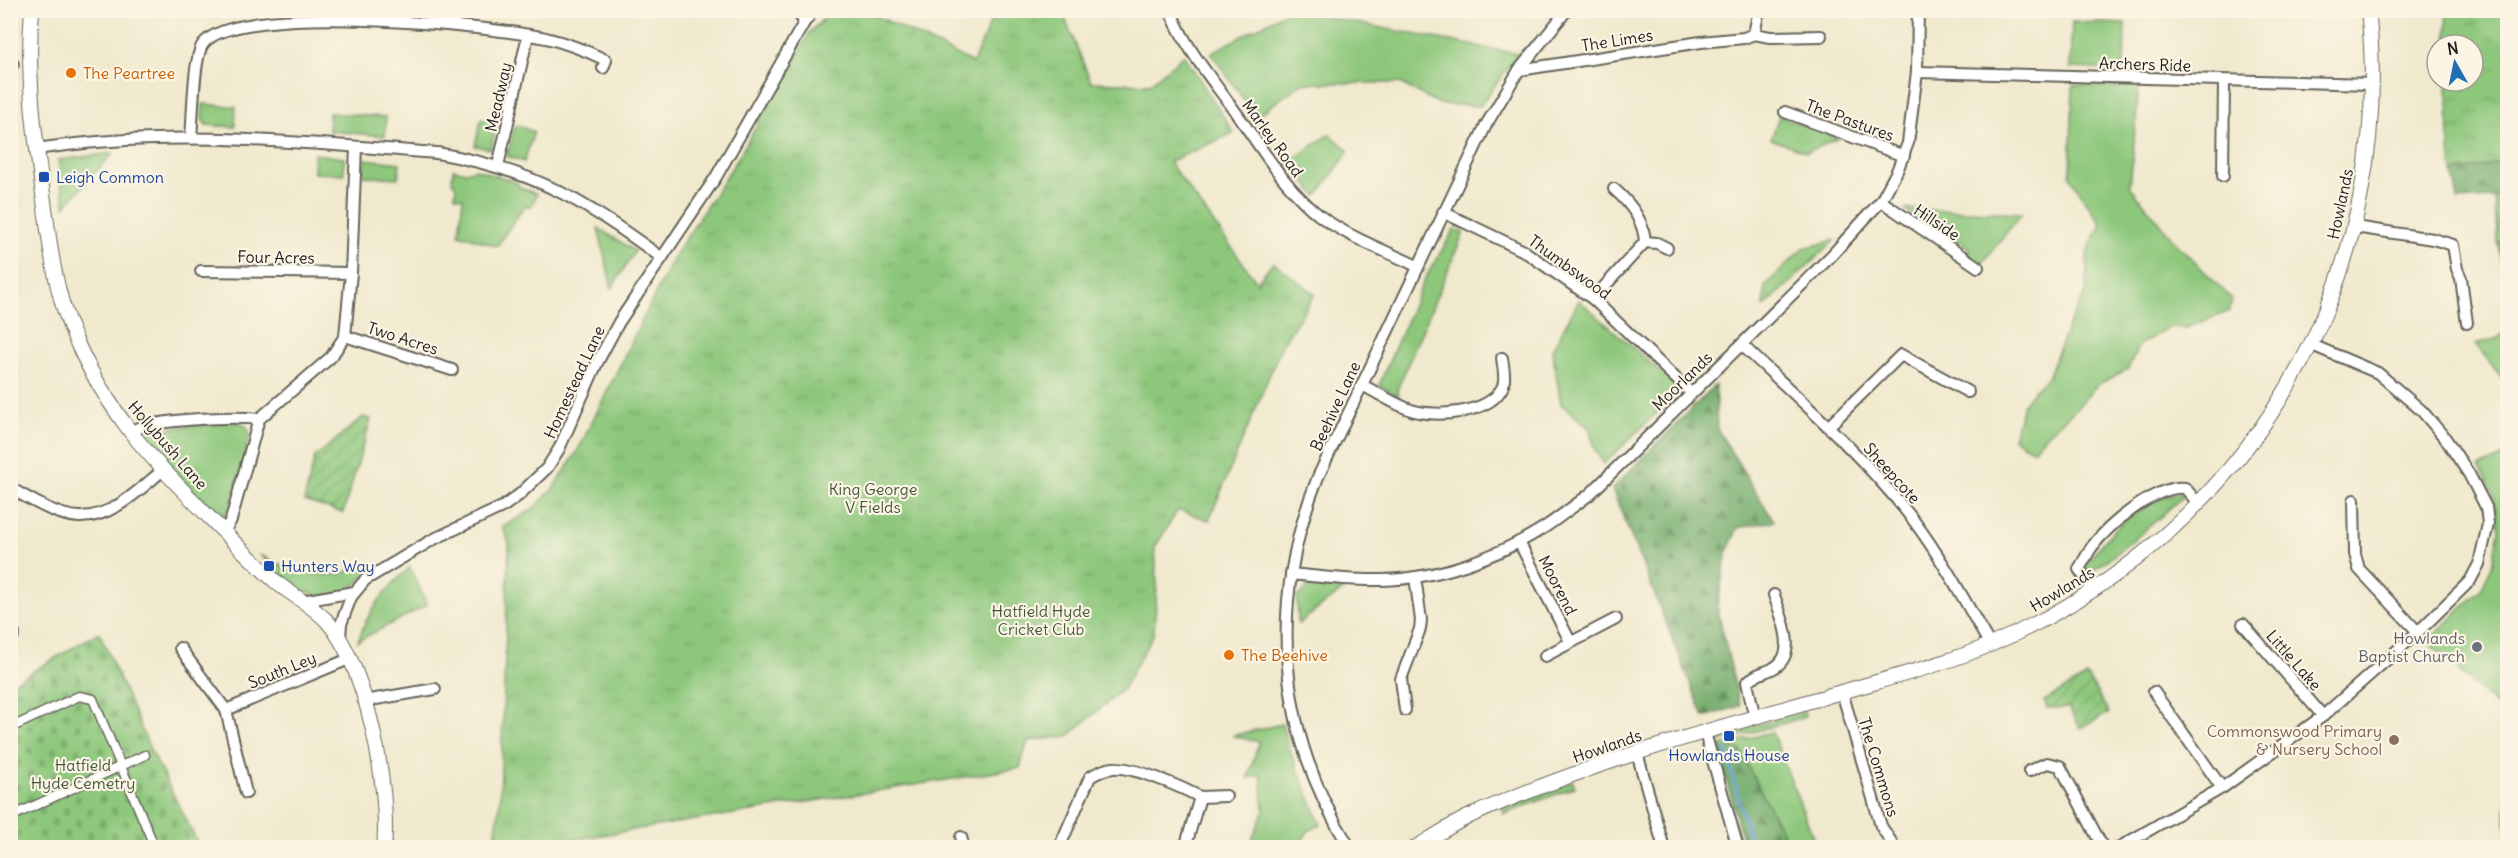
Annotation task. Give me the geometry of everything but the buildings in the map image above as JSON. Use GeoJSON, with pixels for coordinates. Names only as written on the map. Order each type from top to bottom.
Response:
{"type":"FeatureCollection","features":[{"type":"Feature","properties":{"kind":"street","name":"Hollybush Lane"},"geometry":{"type":"LineString","coordinates":[[32,10],[29,64],[37,149],[53,268],[64,310],[77,342],[99,385],[130,432],[163,470],[224,532],[278,583],[325,620],[340,638],[364,701],[381,771],[384,848]]}},
{"type":"Feature","properties":{"kind":"street"},"geometry":{"type":"LineString","coordinates":[[794,10],[805,21]]}},
{"type":"Feature","properties":{"kind":"street","name":"Homestead Lane"},"geometry":{"type":"LineString","coordinates":[[340,638],[341,624],[354,592],[365,580],[432,540],[504,506],[547,468],[559,449],[597,363],[619,322],[740,137],[805,21],[814,10]]}},
{"type":"Feature","properties":{"kind":"street","name":"Marley Road"},"geometry":{"type":"LineString","coordinates":[[1170,10],[1179,33],[1199,62],[1273,167],[1298,195],[1321,216],[1417,266]]}},
{"type":"Feature","properties":{"kind":"street","name":"Beehive Lane"},"geometry":{"type":"LineString","coordinates":[[1350,848],[1330,816],[1299,740],[1286,647],[1291,574],[1305,510],[1417,266],[1486,125],[1519,70],[1567,10]]}},
{"type":"Feature","properties":{"kind":"street"},"geometry":{"type":"LineString","coordinates":[[1754,34],[1759,10]]}},
{"type":"Feature","properties":{"kind":"street","name":"Moorlands"},"geometry":{"type":"LineString","coordinates":[[1291,574],[1351,580],[1383,580],[1415,577],[1468,564],[1520,542],[1546,527],[1589,495],[1690,392],[1742,345],[1832,255],[1881,201],[1904,156],[1911,125],[1917,72],[1918,10]]}},
{"type":"Feature","properties":{"kind":"street","name":"Howlands"},"geometry":{"type":"LineString","coordinates":[[1414,848],[1466,818],[1545,785],[1637,753],[1924,669],[1990,645],[2042,621],[2093,590],[2150,548],[2198,503],[2266,423],[2312,345],[2336,287],[2355,226],[2369,144],[2372,84],[2368,10]]}},
{"type":"Feature","properties":{"kind":"street"},"geometry":{"type":"LineString","coordinates":[[192,138],[199,52],[202,44],[224,29],[259,21],[299,18],[375,18],[528,35],[547,38],[585,50],[606,60],[603,68]]}},
{"type":"Feature","properties":{"kind":"street","name":"The Limes"},"geometry":{"type":"LineString","coordinates":[[1519,70],[1701,42],[1743,38],[1754,34],[1770,37],[1821,36]]}},
{"type":"Feature","properties":{"kind":"street","name":"Meadway"},"geometry":{"type":"LineString","coordinates":[[498,166],[528,35]]}},
{"type":"Feature","properties":{"kind":"street","name":"Archers Ride"},"geometry":{"type":"LineString","coordinates":[[1917,72],[2372,84]]}},
{"type":"Feature","properties":{"kind":"street"},"geometry":{"type":"LineString","coordinates":[[2223,176],[2224,81]]}},
{"type":"Feature","properties":{"kind":"street","name":"The Pastures"},"geometry":{"type":"LineString","coordinates":[[1785,112],[1904,156]]}},
{"type":"Feature","properties":{"kind":"street"},"geometry":{"type":"LineString","coordinates":[[37,149],[118,141],[192,138],[437,153],[498,166],[532,178],[585,204],[662,258]]}},
{"type":"Feature","properties":{"kind":"street"},"geometry":{"type":"LineString","coordinates":[[224,532],[231,520],[259,419],[331,357],[345,336],[351,273],[356,147]]}},
{"type":"Feature","properties":{"kind":"street"},"geometry":{"type":"LineString","coordinates":[[1614,189],[1625,198],[1642,224],[1646,242]]}},
{"type":"Feature","properties":{"kind":"street","name":"Hillside"},"geometry":{"type":"LineString","coordinates":[[1881,201],[1978,267]]}},
{"type":"Feature","properties":{"kind":"street","name":"Thumbswood"},"geometry":{"type":"LineString","coordinates":[[1443,212],[1524,251],[1593,299],[1690,392]]}},
{"type":"Feature","properties":{"kind":"street"},"geometry":{"type":"LineString","coordinates":[[2355,226],[2433,239],[2453,245],[2461,278],[2467,323]]}},
{"type":"Feature","properties":{"kind":"street"},"geometry":{"type":"LineString","coordinates":[[1646,242],[1657,243],[1666,248]]}},
{"type":"Feature","properties":{"kind":"street"},"geometry":{"type":"LineString","coordinates":[[1593,299],[1646,242]]}},
{"type":"Feature","properties":{"kind":"street","name":"Four Acres"},"geometry":{"type":"LineString","coordinates":[[201,271],[351,273]]}},
{"type":"Feature","properties":{"kind":"street","name":"Two Acres"},"geometry":{"type":"LineString","coordinates":[[345,336],[452,370]]}},
{"type":"Feature","properties":{"kind":"street","name":"Sheepcote"},"geometry":{"type":"LineString","coordinates":[[1742,345],[1828,426],[1890,492],[1919,527],[1935,549],[1990,645]]}},
{"type":"Feature","properties":{"kind":"street"},"geometry":{"type":"LineString","coordinates":[[2118,848],[2222,788],[2323,716],[2418,632],[2469,580],[2479,564],[2488,524],[2486,507],[2469,474],[2445,438],[2422,411],[2378,374],[2312,345]]}},
{"type":"Feature","properties":{"kind":"street"},"geometry":{"type":"LineString","coordinates":[[1828,426],[1901,355],[1968,392]]}},
{"type":"Feature","properties":{"kind":"street"},"geometry":{"type":"LineString","coordinates":[[1362,385],[1410,410],[1431,415],[1453,414],[1479,405],[1499,393],[1505,383],[1502,358]]}},
{"type":"Feature","properties":{"kind":"street"},"geometry":{"type":"LineString","coordinates":[[130,432],[138,427],[183,422],[238,417],[259,419]]}},
{"type":"Feature","properties":{"kind":"street"},"geometry":{"type":"LineString","coordinates":[[10,488],[44,507],[79,517],[104,511],[127,500],[163,470]]}},
{"type":"Feature","properties":{"kind":"street"},"geometry":{"type":"LineString","coordinates":[[2093,590],[2079,569],[2092,548],[2111,527],[2139,505],[2180,487],[2186,488],[2198,503]]}},
{"type":"Feature","properties":{"kind":"street"},"geometry":{"type":"LineString","coordinates":[[2354,500],[2355,554],[2359,569],[2418,632]]}},
{"type":"Feature","properties":{"kind":"street","name":"Moorend"},"geometry":{"type":"LineString","coordinates":[[1520,542],[1570,641]]}},
{"type":"Feature","properties":{"kind":"street"},"geometry":{"type":"LineString","coordinates":[[1404,710],[1401,679],[1420,630],[1421,620],[1415,577]]}},
{"type":"Feature","properties":{"kind":"street"},"geometry":{"type":"LineString","coordinates":[[302,601],[354,592]]}},
{"type":"Feature","properties":{"kind":"street"},"geometry":{"type":"LineString","coordinates":[[1755,718],[1747,682],[1756,673],[1772,669],[1783,660],[1788,642],[1774,595]]}},
{"type":"Feature","properties":{"kind":"street","name":"Moorend"},"geometry":{"type":"LineString","coordinates":[[1545,656],[1616,619]]}},
{"type":"Feature","properties":{"kind":"street","name":"Little Lake"},"geometry":{"type":"LineString","coordinates":[[2243,624],[2323,716]]}},
{"type":"Feature","properties":{"kind":"street"},"geometry":{"type":"LineString","coordinates":[[180,648],[226,710],[246,793]]}},
{"type":"Feature","properties":{"kind":"street","name":"South Ley"},"geometry":{"type":"LineString","coordinates":[[226,710],[349,659]]}},
{"type":"Feature","properties":{"kind":"street"},"geometry":{"type":"LineString","coordinates":[[364,701],[435,689]]}},
{"type":"Feature","properties":{"kind":"street","name":"The Commons"},"geometry":{"type":"LineString","coordinates":[[1842,692],[1881,826],[1895,848]]}},
{"type":"Feature","properties":{"kind":"street"},"geometry":{"type":"LineString","coordinates":[[2154,692],[2222,788]]}},
{"type":"Feature","properties":{"kind":"street"},"geometry":{"type":"LineString","coordinates":[[10,728],[79,696],[93,699],[155,848]]}},
{"type":"Feature","properties":{"kind":"street"},"geometry":{"type":"LineString","coordinates":[[1705,733],[1738,848]]}},
{"type":"Feature","properties":{"kind":"street"},"geometry":{"type":"LineString","coordinates":[[1637,753],[1665,848]]}},
{"type":"Feature","properties":{"kind":"street"},"geometry":{"type":"LineString","coordinates":[[10,817],[145,755]]}},
{"type":"Feature","properties":{"kind":"street"},"geometry":{"type":"LineString","coordinates":[[2029,771],[2047,763],[2060,766],[2103,848]]}},
{"type":"Feature","properties":{"kind":"street"},"geometry":{"type":"LineString","coordinates":[[1059,848],[1090,777],[1100,771],[1124,768],[1182,788],[1200,797],[1227,796]]}},
{"type":"Feature","properties":{"kind":"street"},"geometry":{"type":"LineString","coordinates":[[1185,848],[1200,797]]}},
{"type":"Feature","properties":{"kind":"green space","name":"King George V Fields"},"geometry":{"type":"Polygon","coordinates":[[[831,11],[867,11],[973,63],[995,11],[1062,11],[1091,82],[1149,84],[1184,55],[1234,133],[1169,162],[1257,282],[1273,262],[1315,294],[1283,343],[1209,520],[1178,510],[1155,547],[1157,584],[1154,633],[1123,689],[1068,736],[1028,741],[1020,768],[539,845],[538,847],[494,847],[500,799],[509,542],[502,527],[532,510],[553,489],[577,452],[673,258],[738,158],[810,32],[831,11]]]}},
{"type":"Feature","properties":{"kind":"green space"},"geometry":{"type":"Polygon","coordinates":[[[1288,11],[1518,54],[1480,106],[1439,104],[1400,83],[1302,83],[1256,117],[1211,53],[1288,11]]]}},
{"type":"Feature","properties":{"kind":"green space"},"geometry":{"type":"Polygon","coordinates":[[[2446,11],[2508,11],[2507,160],[2453,173],[2449,148],[2448,93],[2485,93],[2485,33],[2447,33],[2446,11]]]}},
{"type":"Feature","properties":{"kind":"green space"},"geometry":{"type":"Polygon","coordinates":[[[2072,22],[2125,24],[2124,70],[2070,68],[2072,22]]]}},
{"type":"Feature","properties":{"kind":"green space"},"geometry":{"type":"Polygon","coordinates":[[[2073,85],[2139,86],[2130,186],[2175,242],[2232,299],[2230,311],[2186,328],[2170,327],[2139,345],[2128,369],[2097,385],[2077,408],[2047,434],[2033,450],[2013,438],[2023,404],[2048,377],[2068,326],[2087,290],[2087,253],[2101,224],[2070,177],[2073,85]]]}},
{"type":"Feature","properties":{"kind":"green space"},"geometry":{"type":"Polygon","coordinates":[[[203,104],[236,107],[235,127],[206,125],[202,119],[203,104]]]}},
{"type":"Feature","properties":{"kind":"green space"},"geometry":{"type":"Polygon","coordinates":[[[329,113],[386,117],[385,136],[329,131],[329,113]]]}},
{"type":"Feature","properties":{"kind":"green space"},"geometry":{"type":"Polygon","coordinates":[[[1779,116],[1839,138],[1807,152],[1771,139],[1779,116]]]}},
{"type":"Feature","properties":{"kind":"green space"},"geometry":{"type":"Polygon","coordinates":[[[481,119],[497,123],[491,149],[475,146],[481,119]]]}},
{"type":"Feature","properties":{"kind":"green space"},"geometry":{"type":"Polygon","coordinates":[[[515,125],[534,132],[524,162],[507,156],[515,125]]]}},
{"type":"Feature","properties":{"kind":"green space"},"geometry":{"type":"Polygon","coordinates":[[[1330,134],[1349,151],[1317,196],[1287,163],[1330,134]]]}},
{"type":"Feature","properties":{"kind":"green space"},"geometry":{"type":"Polygon","coordinates":[[[113,153],[65,206],[58,160],[113,153]]]}},
{"type":"Feature","properties":{"kind":"green space"},"geometry":{"type":"Polygon","coordinates":[[[314,154],[344,158],[344,174],[314,173],[314,154]]]}},
{"type":"Feature","properties":{"kind":"green space"},"geometry":{"type":"Polygon","coordinates":[[[364,159],[400,163],[398,178],[363,176],[364,159]]]}},
{"type":"Feature","properties":{"kind":"green space"},"geometry":{"type":"Polygon","coordinates":[[[2507,160],[2507,187],[2494,198],[2458,200],[2453,173],[2507,160]]]}},
{"type":"Feature","properties":{"kind":"green space"},"geometry":{"type":"Polygon","coordinates":[[[453,169],[466,172],[475,169],[516,182],[521,188],[537,194],[531,207],[524,206],[497,246],[459,234],[463,198],[455,196],[456,186],[452,182],[453,169]]]}},
{"type":"Feature","properties":{"kind":"green space"},"geometry":{"type":"Polygon","coordinates":[[[2507,187],[2507,230],[2503,241],[2498,242],[2494,198],[2507,187]]]}},
{"type":"Feature","properties":{"kind":"green space"},"geometry":{"type":"Polygon","coordinates":[[[1904,209],[2022,213],[1980,266],[1966,255],[1970,249],[1956,239],[1953,242],[1904,209]]]}},
{"type":"Feature","properties":{"kind":"green space"},"geometry":{"type":"Polygon","coordinates":[[[598,228],[635,251],[612,288],[598,228]]]}},
{"type":"Feature","properties":{"kind":"green space"},"geometry":{"type":"Polygon","coordinates":[[[1454,230],[1464,232],[1397,390],[1399,397],[1379,385],[1424,280],[1454,230]]]}},
{"type":"Feature","properties":{"kind":"green space"},"geometry":{"type":"Polygon","coordinates":[[[2507,230],[2507,333],[2503,309],[2506,289],[2498,242],[2503,241],[2507,230]]]}},
{"type":"Feature","properties":{"kind":"green space"},"geometry":{"type":"Polygon","coordinates":[[[1835,240],[1764,307],[1765,286],[1804,248],[1835,240]]]}},
{"type":"Feature","properties":{"kind":"green space"},"geometry":{"type":"Polygon","coordinates":[[[1579,300],[1674,384],[1678,392],[1604,464],[1596,452],[1589,428],[1561,404],[1552,350],[1579,300]]]}},
{"type":"Feature","properties":{"kind":"green space"},"geometry":{"type":"Polygon","coordinates":[[[2507,330],[2507,384],[2475,344],[2499,338],[2507,330]]]}},
{"type":"Feature","properties":{"kind":"green space"},"geometry":{"type":"Polygon","coordinates":[[[1715,385],[1717,429],[1774,521],[1738,528],[1727,552],[1717,607],[1740,706],[1704,717],[1612,489],[1715,385]]]}},
{"type":"Feature","properties":{"kind":"green space"},"geometry":{"type":"Polygon","coordinates":[[[363,417],[371,419],[343,513],[304,501],[315,457],[363,417]]]}},
{"type":"Feature","properties":{"kind":"green space"},"geometry":{"type":"Polygon","coordinates":[[[237,421],[246,426],[250,436],[230,508],[225,515],[219,516],[213,513],[146,443],[145,438],[151,430],[237,421]]]}},
{"type":"Feature","properties":{"kind":"green space"},"geometry":{"type":"Polygon","coordinates":[[[2507,455],[2507,716],[2428,641],[2480,591],[2492,566],[2499,530],[2493,493],[2479,467],[2507,455]]]}},
{"type":"Feature","properties":{"kind":"green space"},"geometry":{"type":"Polygon","coordinates":[[[2181,492],[2185,494],[2150,526],[2088,574],[2084,567],[2103,542],[2125,520],[2151,503],[2181,492]]]}},
{"type":"Feature","properties":{"kind":"green space"},"geometry":{"type":"Polygon","coordinates":[[[260,555],[288,568],[307,573],[327,575],[347,572],[364,565],[371,569],[348,592],[320,597],[295,587],[260,555]]]}},
{"type":"Feature","properties":{"kind":"green space"},"geometry":{"type":"Polygon","coordinates":[[[410,567],[427,605],[358,641],[367,619],[379,601],[410,567]]]}},
{"type":"Feature","properties":{"kind":"green space"},"geometry":{"type":"Polygon","coordinates":[[[1309,586],[1344,589],[1298,624],[1297,597],[1309,586]]]}},
{"type":"Feature","properties":{"kind":"green space","name":"Hatfield Hyde Cemetry"},"geometry":{"type":"Polygon","coordinates":[[[99,632],[151,751],[200,847],[11,847],[10,685],[99,632]]]}},
{"type":"Feature","properties":{"kind":"green space"},"geometry":{"type":"Polygon","coordinates":[[[2087,676],[2109,713],[2080,728],[2069,708],[2047,708],[2044,701],[2087,676]]]}},
{"type":"Feature","properties":{"kind":"green space"},"geometry":{"type":"Polygon","coordinates":[[[1804,712],[1805,717],[1716,743],[1721,735],[1804,712]]]}},
{"type":"Feature","properties":{"kind":"green space"},"geometry":{"type":"Polygon","coordinates":[[[1282,724],[1291,753],[1321,825],[1308,831],[1298,847],[1249,847],[1264,811],[1261,775],[1248,778],[1259,742],[1232,736],[1282,724]]]}},
{"type":"Feature","properties":{"kind":"green space"},"geometry":{"type":"Polygon","coordinates":[[[1772,732],[1817,847],[1787,847],[1786,840],[1739,750],[1718,749],[1717,747],[1772,732]]]}},
{"type":"Feature","properties":{"kind":"green space"},"geometry":{"type":"Polygon","coordinates":[[[2507,736],[2508,847],[2506,848],[2507,736]]]}},
{"type":"Feature","properties":{"kind":"green space"},"geometry":{"type":"Polygon","coordinates":[[[1718,749],[1739,749],[1786,840],[1787,847],[1744,847],[1718,749]]]}},
{"type":"Feature","properties":{"kind":"green space"},"geometry":{"type":"Polygon","coordinates":[[[1573,781],[1575,787],[1504,814],[1503,808],[1573,781]]]}},
{"type":"Feature","properties":{"kind":"waterway"},"geometry":{"type":"LineString","coordinates":[[1726,750],[1752,848]]}},
{"type":"Feature","properties":{"kind":"place","name":"The Peartree"},"geometry":{"type":"Point","coordinates":[71,73]}},
{"type":"Feature","properties":{"kind":"place","name":"Leigh Common"},"geometry":{"type":"Point","coordinates":[44,177]}},
{"type":"Feature","properties":{"kind":"place","name":"Hunters Way"},"geometry":{"type":"Point","coordinates":[269,566]}},
{"type":"Feature","properties":{"kind":"place","name":"Howlands Baptist Church"},"geometry":{"type":"Point","coordinates":[2477,647]}},
{"type":"Feature","properties":{"kind":"place","name":"The Beehive"},"geometry":{"type":"Point","coordinates":[1229,655]}},
{"type":"Feature","properties":{"kind":"place","name":"Howlands House"},"geometry":{"type":"Point","coordinates":[1729,736]}},
{"type":"Feature","properties":{"kind":"place","name":"Commonswood Primary & Nursery School"},"geometry":{"type":"Point","coordinates":[2394,740]}},
{"type":"Feature","properties":{"kind":"park label","name":"Hatfield Hyde Cricket Club"},"geometry":{"type":"Point","coordinates":[1041,620]}}]}
